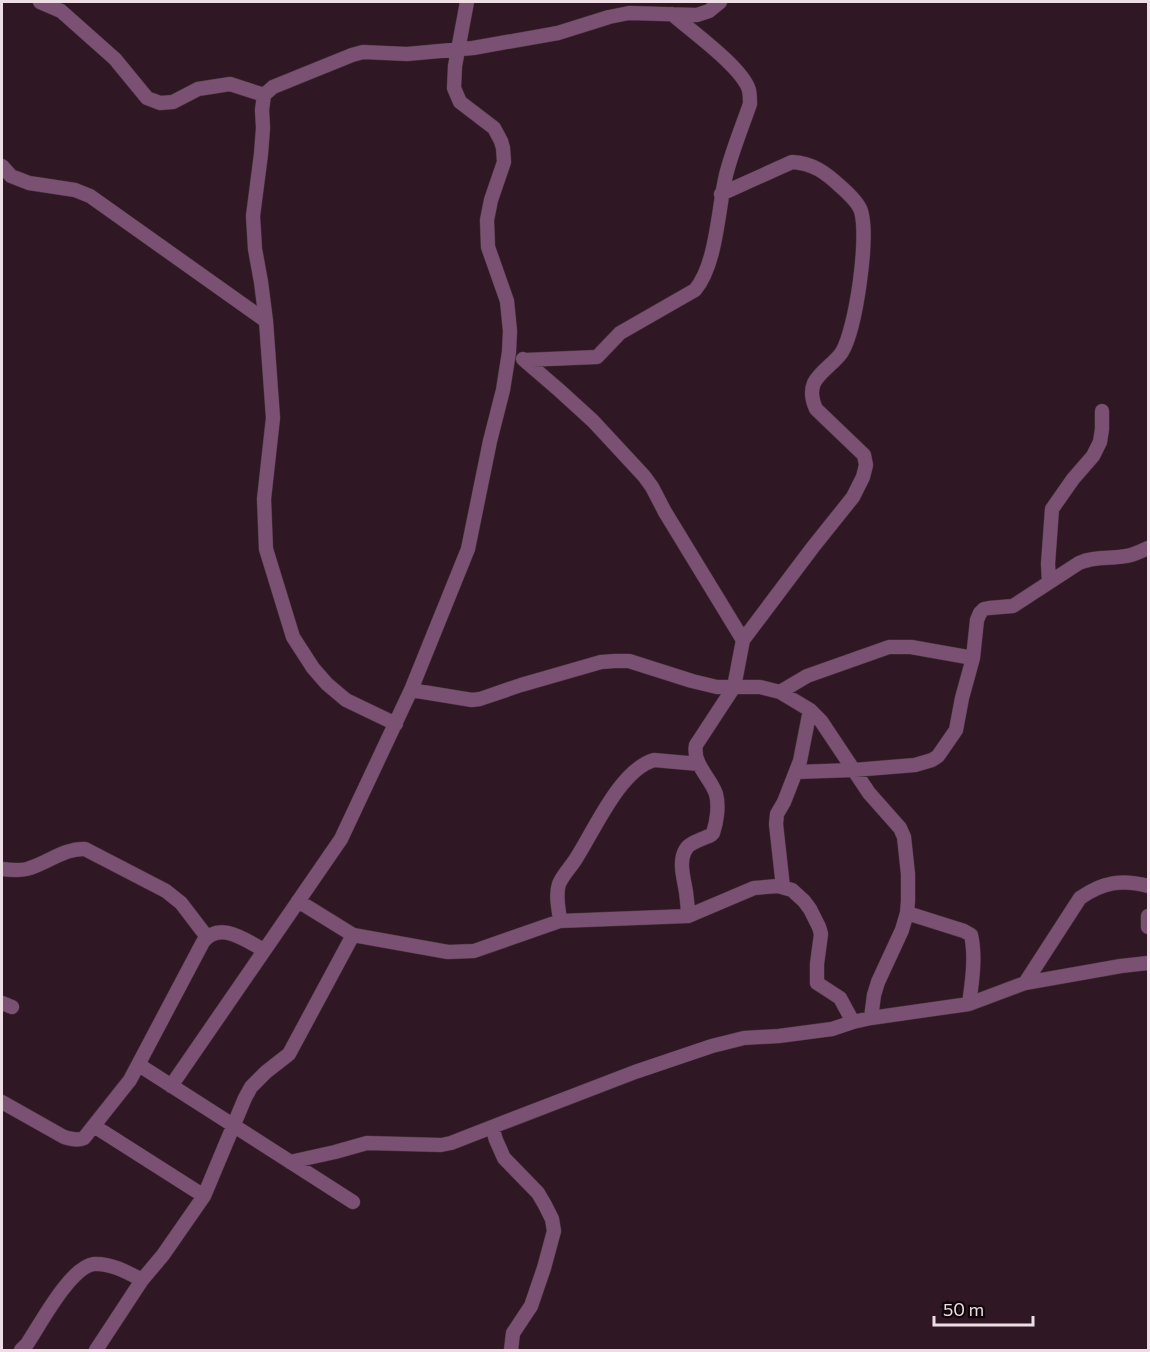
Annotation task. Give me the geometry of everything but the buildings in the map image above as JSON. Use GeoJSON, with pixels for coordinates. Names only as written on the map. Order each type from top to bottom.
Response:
{"type":"FeatureCollection","features":[{"type":"Feature","properties":{"kind":"street"},"geometry":{"type":"LineString","coordinates":[[40,2],[61,11],[115,59],[147,98],[160,103],[173,102],[198,89],[230,84],[264,95]]}},
{"type":"Feature","properties":{"kind":"street"},"geometry":{"type":"LineString","coordinates":[[171,1086],[341,839],[411,690],[468,549],[503,390],[510,331],[507,301],[488,247],[487,220],[504,162],[503,148],[494,128],[460,102],[454,88],[455,66],[467,2]]}},
{"type":"Feature","properties":{"kind":"street"},"geometry":{"type":"LineString","coordinates":[[396,724],[346,700],[313,668],[293,637],[266,549],[264,499],[273,418],[266,321],[255,249],[253,216],[261,154],[264,95],[273,87],[363,52],[407,54],[473,48],[558,33],[629,13],[697,15],[709,11],[720,2]]}},
{"type":"Feature","properties":{"kind":"street"},"geometry":{"type":"LineString","coordinates":[[525,360],[597,357],[620,333],[695,290],[700,284],[709,260],[727,172],[750,104],[748,88],[731,64],[672,14]]}},
{"type":"Feature","properties":{"kind":"street"},"geometry":{"type":"LineString","coordinates":[[688,916],[682,859],[688,846],[711,835],[715,829],[716,818],[716,795],[699,764],[695,750],[698,740],[734,687],[743,640],[853,497],[866,465],[864,455],[821,415],[812,400],[816,379],[842,352],[851,329],[858,296],[864,235],[861,211],[856,202],[825,173],[804,162],[792,162],[721,194]]}},
{"type":"Feature","properties":{"kind":"street"},"geometry":{"type":"LineString","coordinates":[[2,166],[11,176],[29,183],[75,189],[90,196],[266,321]]}},
{"type":"Feature","properties":{"kind":"street"},"geometry":{"type":"LineString","coordinates":[[509,352],[525,360],[593,421],[644,476],[743,640]]}},
{"type":"Feature","properties":{"kind":"street"},"geometry":{"type":"LineString","coordinates":[[1049,582],[1052,509],[1093,456],[1100,442],[1102,411]]}},
{"type":"Feature","properties":{"kind":"street"},"geometry":{"type":"LineString","coordinates":[[796,772],[915,765],[932,760],[938,756],[957,730],[962,698],[973,658],[977,620],[984,609],[1013,606],[1087,559],[1126,556],[1149,548]]}},
{"type":"Feature","properties":{"kind":"street"},"geometry":{"type":"LineString","coordinates":[[780,692],[807,676],[889,647],[911,647],[973,658]]}},
{"type":"Feature","properties":{"kind":"street"},"geometry":{"type":"LineString","coordinates":[[411,690],[472,700],[480,699],[532,681],[601,662],[615,661],[629,662],[717,687],[760,687],[780,692],[810,710],[821,720],[869,793],[900,828],[904,837],[908,874],[907,913],[902,930],[878,982],[871,1018]]}},
{"type":"Feature","properties":{"kind":"street"},"geometry":{"type":"LineString","coordinates":[[783,887],[776,824],[777,814],[800,761],[810,710]]}},
{"type":"Feature","properties":{"kind":"street"},"geometry":{"type":"LineString","coordinates":[[560,921],[557,894],[560,882],[577,858],[607,805],[632,773],[654,760],[699,764]]}},
{"type":"Feature","properties":{"kind":"street"},"geometry":{"type":"LineString","coordinates":[[2,869],[29,868],[65,852],[85,849],[166,891],[181,903],[207,937]]}},
{"type":"Feature","properties":{"kind":"street"},"geometry":{"type":"LineString","coordinates":[[1025,983],[1080,898],[1102,886],[1116,882],[1126,881],[1149,886]]}},
{"type":"Feature","properties":{"kind":"street"},"geometry":{"type":"LineString","coordinates":[[298,901],[353,935],[457,952],[474,951],[560,921],[688,916],[754,888],[783,887],[792,890],[810,909],[819,927],[821,934],[817,983],[840,998],[853,1022]]}},
{"type":"Feature","properties":{"kind":"street"},"geometry":{"type":"LineString","coordinates":[[907,913],[964,931],[970,936],[973,946],[973,980],[969,1004]]}},
{"type":"Feature","properties":{"kind":"street"},"geometry":{"type":"LineString","coordinates":[[1149,916],[1149,927]]}},
{"type":"Feature","properties":{"kind":"street"},"geometry":{"type":"LineString","coordinates":[[2,1102],[64,1137],[84,1138],[130,1080],[207,937],[227,932],[264,950]]}},
{"type":"Feature","properties":{"kind":"street"},"geometry":{"type":"LineString","coordinates":[[96,1350],[142,1280],[163,1255],[204,1196],[251,1087],[288,1054],[353,935]]}},
{"type":"Feature","properties":{"kind":"street"},"geometry":{"type":"LineString","coordinates":[[290,1162],[367,1143],[441,1145],[451,1143],[635,1072],[712,1046],[744,1038],[832,1029],[871,1018],[969,1004],[1025,983],[1149,963]]}},
{"type":"Feature","properties":{"kind":"street"},"geometry":{"type":"LineString","coordinates":[[139,1065],[353,1202]]}},
{"type":"Feature","properties":{"kind":"street"},"geometry":{"type":"LineString","coordinates":[[94,1126],[204,1196]]}},
{"type":"Feature","properties":{"kind":"street"},"geometry":{"type":"LineString","coordinates":[[492,1127],[504,1158],[545,1204],[552,1219],[554,1231],[531,1306],[513,1333],[511,1350]]}},
{"type":"Feature","properties":{"kind":"street"},"geometry":{"type":"LineString","coordinates":[[21,1350],[63,1287],[86,1266],[97,1264],[119,1268],[142,1280]]}}]}
